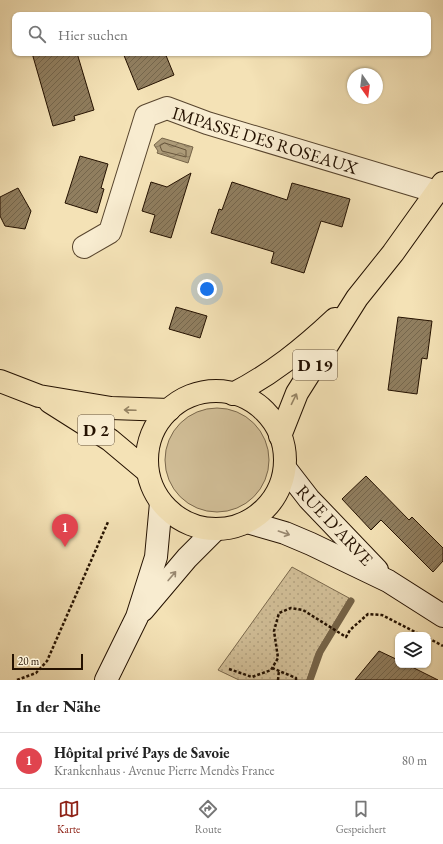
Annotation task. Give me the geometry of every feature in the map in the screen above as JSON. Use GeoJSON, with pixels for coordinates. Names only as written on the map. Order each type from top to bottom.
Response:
{"type":"FeatureCollection","features":[{"type":"Feature","properties":{"kind":"main road","name":"IMPASSE DES ROSEAUX"},"geometry":{"type":"LineString","coordinates":[[84,247],[110,232],[146,116],[167,108],[207,123],[347,166],[440,187]]}},
{"type":"Feature","properties":{"kind":"main road","name":"D 19"},"geometry":{"type":"LineString","coordinates":[[280,436],[298,393],[357,298],[393,253],[440,187]]}},
{"type":"Feature","properties":{"kind":"main road","name":"D 19"},"geometry":{"type":"LineString","coordinates":[[233,394],[271,373],[289,360],[357,298]]}},
{"type":"Feature","properties":{"kind":"main road","name":"D 2"},"geometry":{"type":"LineString","coordinates":[[0,381],[39,396],[110,440],[147,471]]}},
{"type":"Feature","properties":{"kind":"main road"},"geometry":{"type":"LineString","coordinates":[[221,392],[233,394],[243,397],[262,409],[276,426],[285,458],[283,477],[275,495],[263,511],[247,522],[227,529],[206,529],[186,523],[168,511],[161,503],[150,482],[147,471],[149,444],[160,420],[178,403],[199,394],[221,392]]}},
{"type":"Feature","properties":{"kind":"main road","name":"D 2"},"geometry":{"type":"LineString","coordinates":[[39,396],[111,408],[169,410]]}},
{"type":"Feature","properties":{"kind":"main road","name":"RUE D'ARVE"},"geometry":{"type":"LineString","coordinates":[[284,468],[308,499],[388,581]]}},
{"type":"Feature","properties":{"kind":"main road"},"geometry":{"type":"LineString","coordinates":[[106,680],[138,617],[156,557],[161,503]]}},
{"type":"Feature","properties":{"kind":"main road","name":"RUE D'ARVE"},"geometry":{"type":"LineString","coordinates":[[247,522],[298,538],[388,581],[443,616]]}},
{"type":"Feature","properties":{"kind":"main road"},"geometry":{"type":"LineString","coordinates":[[138,617],[187,558],[216,529]]}},
{"type":"Feature","properties":{"kind":"path"},"geometry":{"type":"LineString","coordinates":[[17,680],[36,672],[47,661],[108,522]]}},
{"type":"Feature","properties":{"kind":"path"},"geometry":{"type":"LineString","coordinates":[[229,669],[252,677],[271,670],[278,658],[274,631],[279,614],[291,608],[303,610],[346,637],[350,630],[368,614],[382,615],[415,632]]}},
{"type":"Feature","properties":{"kind":"path"},"geometry":{"type":"LineString","coordinates":[[431,640],[443,646]]}},
{"type":"Feature","properties":{"kind":"path"},"geometry":{"type":"LineString","coordinates":[[272,668],[296,678],[296,680]]}},
{"type":"Feature","properties":{"kind":"path"},"geometry":{"type":"LineString","coordinates":[[278,680],[279,670]]}},
{"type":"Feature","properties":{"kind":"shaded area"},"geometry":{"type":"Polygon","coordinates":[[[217,408],[237,412],[254,423],[265,440],[269,460],[265,480],[254,497],[237,508],[217,512],[197,508],[180,497],[169,480],[165,460],[169,440],[180,423],[197,412],[217,408]]]}},
{"type":"Feature","properties":{"kind":"shaded area"},"geometry":{"type":"Polygon","coordinates":[[[292,567],[349,598],[316,653],[307,680],[239,680],[218,670],[292,567]]]}},
{"type":"Feature","properties":{"kind":"water"},"geometry":{"type":"Polygon","coordinates":[[[162,138],[193,147],[188,163],[157,153],[158,151],[154,145],[162,138]]]}},
{"type":"Feature","properties":{"kind":"building"},"geometry":{"type":"Polygon","coordinates":[[[33,56],[78,56],[94,110],[74,116],[75,120],[53,126],[33,56]]]}},
{"type":"Feature","properties":{"kind":"building"},"geometry":{"type":"Polygon","coordinates":[[[124,56],[166,56],[174,75],[138,90],[124,56]]]}},
{"type":"Feature","properties":{"kind":"building"},"geometry":{"type":"Polygon","coordinates":[[[80,156],[108,164],[101,188],[104,189],[97,213],[65,203],[80,156]]]}},
{"type":"Feature","properties":{"kind":"building"},"geometry":{"type":"Polygon","coordinates":[[[191,173],[171,238],[150,232],[155,215],[142,211],[151,182],[167,187],[191,173]]]}},
{"type":"Feature","properties":{"kind":"building"},"geometry":{"type":"Polygon","coordinates":[[[232,182],[287,200],[292,183],[350,199],[342,227],[321,221],[304,273],[271,263],[274,252],[211,233],[219,209],[222,210],[232,182]]]}},
{"type":"Feature","properties":{"kind":"building"},"geometry":{"type":"Polygon","coordinates":[[[18,188],[31,211],[25,229],[5,226],[0,216],[0,197],[18,188]]]}},
{"type":"Feature","properties":{"kind":"building"},"geometry":{"type":"Polygon","coordinates":[[[176,307],[207,316],[200,338],[169,329],[176,307]]]}},
{"type":"Feature","properties":{"kind":"building"},"geometry":{"type":"Polygon","coordinates":[[[398,317],[432,321],[427,359],[422,358],[417,394],[388,390],[398,317]]]}},
{"type":"Feature","properties":{"kind":"building"},"geometry":{"type":"Polygon","coordinates":[[[366,476],[409,520],[412,517],[443,548],[443,561],[433,572],[381,520],[371,530],[342,499],[366,476]]]}},
{"type":"Feature","properties":{"kind":"building"},"geometry":{"type":"Polygon","coordinates":[[[379,651],[395,659],[395,668],[414,668],[438,680],[355,680],[379,651]]]}},
{"type":"Feature","properties":{"kind":"waterway"},"geometry":{"type":"LineString","coordinates":[[310,680],[320,652],[351,601]]}},
{"type":"Feature","properties":{"kind":"place","name":"Hôpital privé Pays de Savoie"},"geometry":{"type":"Point","coordinates":[65,547]}}]}
